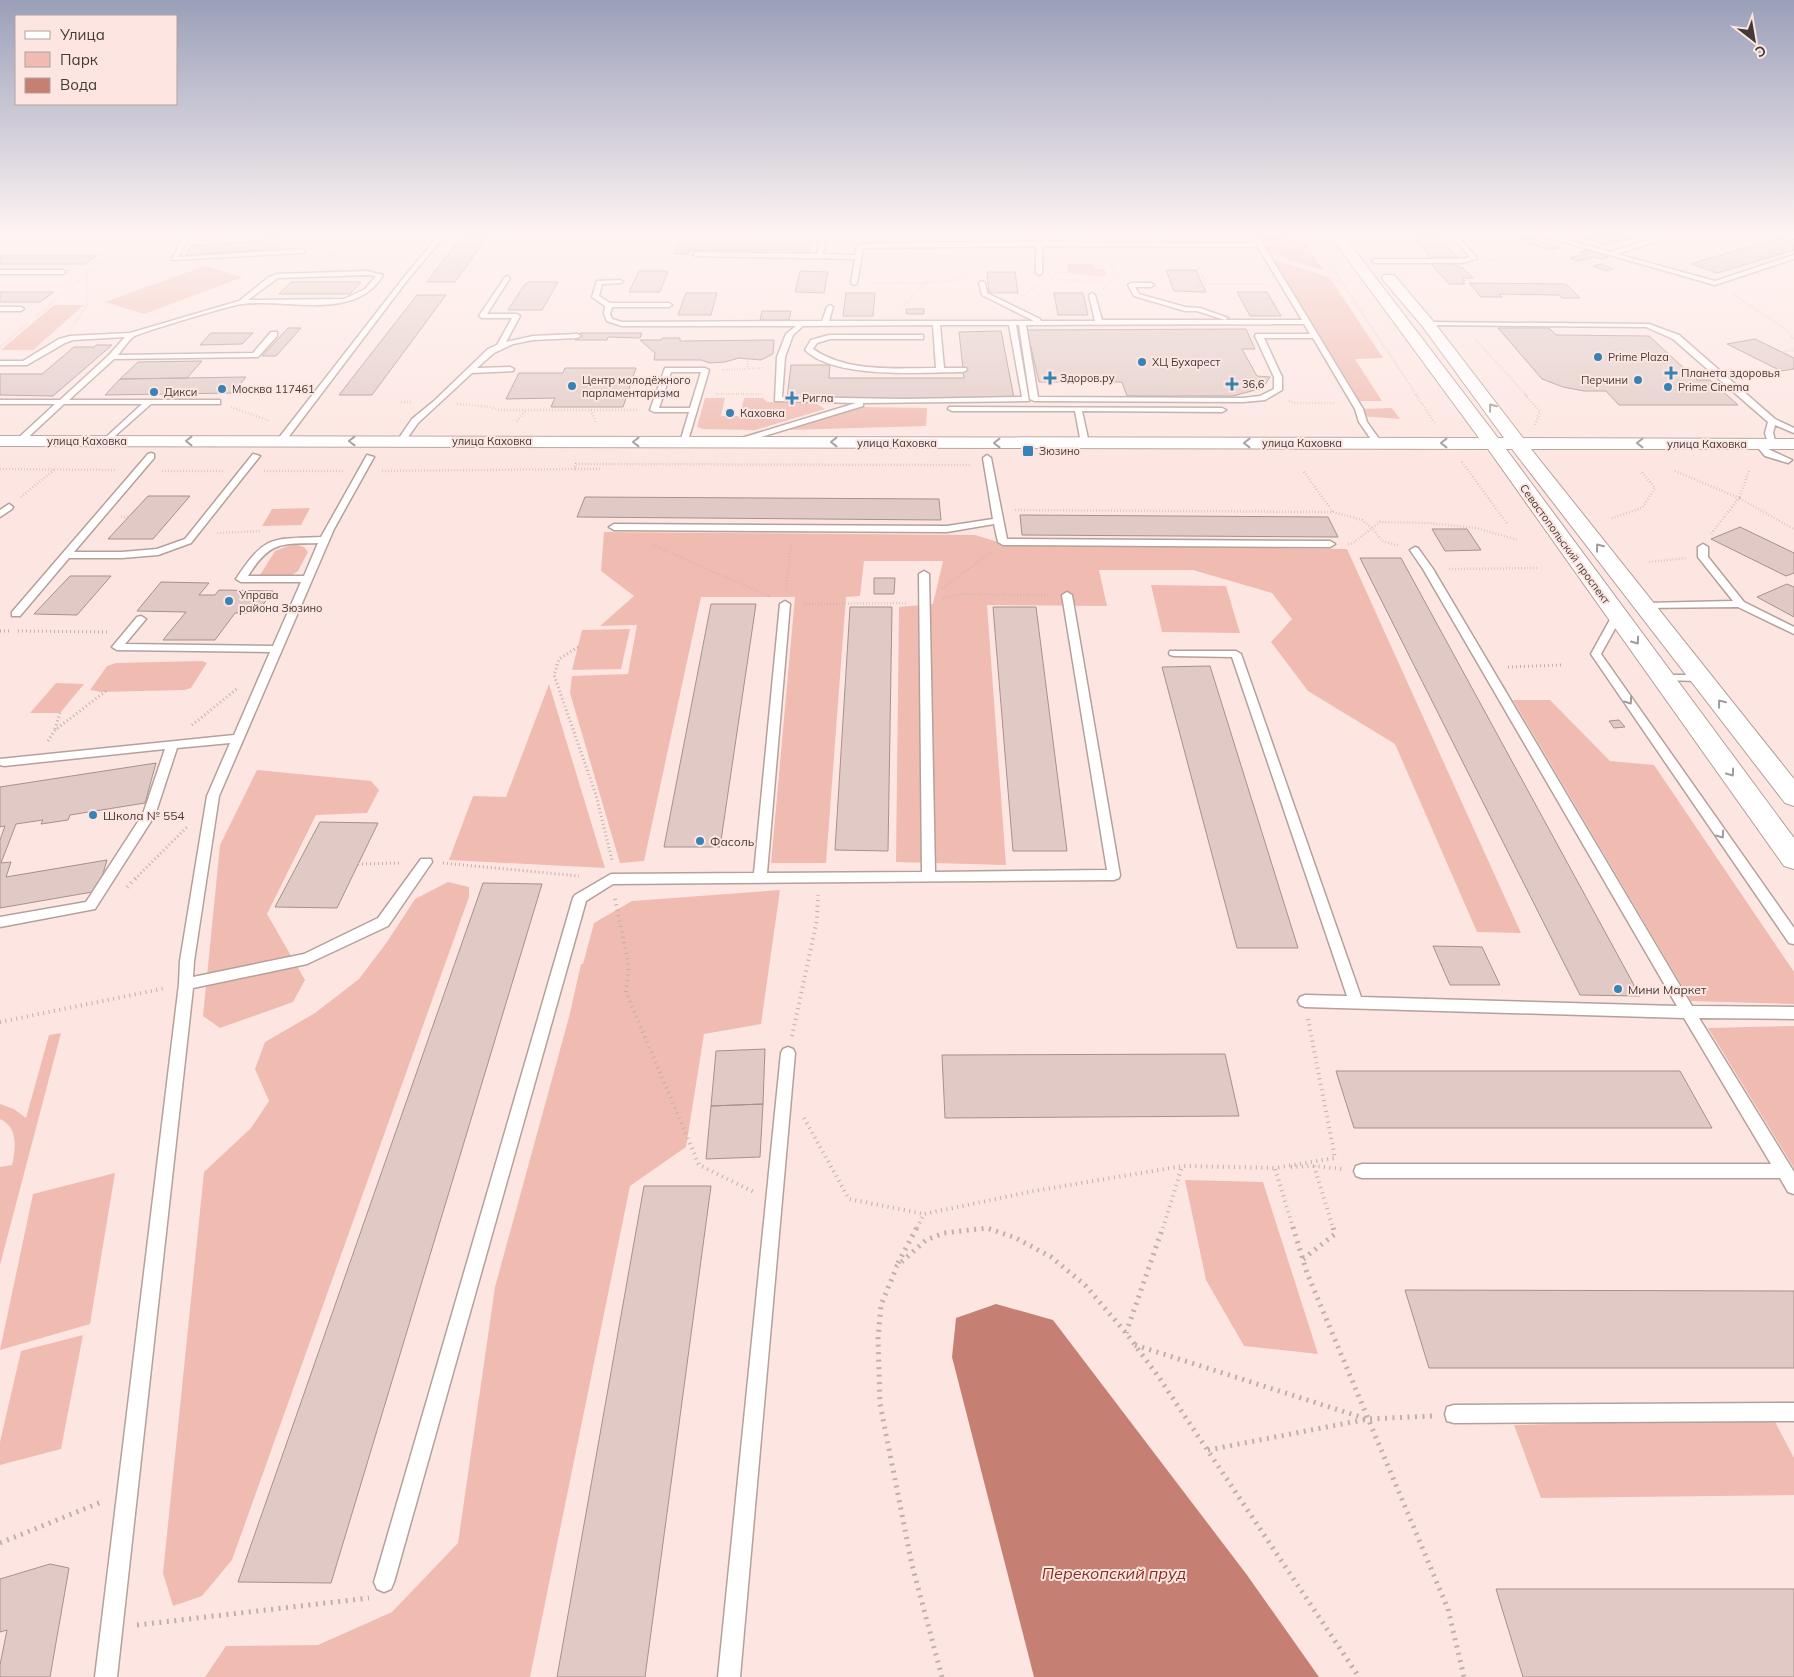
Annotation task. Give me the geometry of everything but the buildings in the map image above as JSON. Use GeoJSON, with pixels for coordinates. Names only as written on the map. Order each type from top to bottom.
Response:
{"type":"FeatureCollection","features":[{"type":"Feature","properties":{"kind":"main road","name":"Севастопольский проспект"},"geometry":{"type":"LineString","coordinates":[[1395,309],[1505,448]]}},
{"type":"Feature","properties":{"kind":"main road","name":"Севастопольский проспект"},"geometry":{"type":"LineString","coordinates":[[1416,309],[1428,324],[1505,448],[1617,616],[1794,859]]}},
{"type":"Feature","properties":{"kind":"main road","name":"улица Каховка"},"geometry":{"type":"LineString","coordinates":[[0,441],[1378,443],[1505,448],[1530,460],[1792,455]]}},
{"type":"Feature","properties":{"kind":"main road","name":"улица Каховка"},"geometry":{"type":"LineString","coordinates":[[0,456],[256,456],[366,464],[987,462],[1505,448],[1772,444],[1792,455]]}},
{"type":"Feature","properties":{"kind":"main road","name":"Севастопольский проспект"},"geometry":{"type":"LineString","coordinates":[[1530,460],[1794,796]]}},
{"type":"Feature","properties":{"kind":"lane"},"geometry":{"type":"LineString","coordinates":[[0,363],[24,363],[62,341],[73,338],[131,336],[218,309]]}},
{"type":"Feature","properties":{"kind":"lane"},"geometry":{"type":"LineString","coordinates":[[281,440],[382,309]]}},
{"type":"Feature","properties":{"kind":"lane"},"geometry":{"type":"LineString","coordinates":[[487,309],[482,316],[517,316],[500,346]]}},
{"type":"Feature","properties":{"kind":"lane"},"geometry":{"type":"LineString","coordinates":[[609,309],[609,320],[622,324],[1306,322]]}},
{"type":"Feature","properties":{"kind":"lane"},"geometry":{"type":"LineString","coordinates":[[825,323],[829,309]]}},
{"type":"Feature","properties":{"kind":"lane"},"geometry":{"type":"LineString","coordinates":[[1015,309],[1042,322]]}},
{"type":"Feature","properties":{"kind":"lane"},"geometry":{"type":"LineString","coordinates":[[1096,309],[1100,322]]}},
{"type":"Feature","properties":{"kind":"lane"},"geometry":{"type":"LineString","coordinates":[[1199,309],[1235,322]]}},
{"type":"Feature","properties":{"kind":"lane"},"geometry":{"type":"LineString","coordinates":[[1298,309],[1360,410],[1363,422],[1378,443]]}},
{"type":"Feature","properties":{"kind":"lane"},"geometry":{"type":"LineString","coordinates":[[936,322],[940,370]]}},
{"type":"Feature","properties":{"kind":"lane"},"geometry":{"type":"LineString","coordinates":[[800,323],[800,327],[790,334],[781,357],[778,399],[1026,399],[1018,370],[1012,322]]}},
{"type":"Feature","properties":{"kind":"lane"},"geometry":{"type":"LineString","coordinates":[[1022,322],[1034,399],[1243,400],[1262,398],[1278,390],[1278,377],[1259,336]]}},
{"type":"Feature","properties":{"kind":"lane"},"geometry":{"type":"LineString","coordinates":[[1428,324],[1647,325],[1676,336],[1772,421],[1794,431]]}},
{"type":"Feature","properties":{"kind":"lane"},"geometry":{"type":"LineString","coordinates":[[112,357],[255,355],[274,334]]}},
{"type":"Feature","properties":{"kind":"lane"},"geometry":{"type":"LineString","coordinates":[[19,441],[112,357],[131,336]]}},
{"type":"Feature","properties":{"kind":"lane"},"geometry":{"type":"LineString","coordinates":[[401,441],[415,421],[437,403],[491,351],[500,346],[543,337],[577,336]]}},
{"type":"Feature","properties":{"kind":"lane"},"geometry":{"type":"LineString","coordinates":[[1249,336],[1315,336]]}},
{"type":"Feature","properties":{"kind":"lane"},"geometry":{"type":"LineString","coordinates":[[920,337],[829,337],[814,342],[809,350],[816,357],[856,369],[963,370]]}},
{"type":"Feature","properties":{"kind":"lane"},"geometry":{"type":"LineString","coordinates":[[470,371],[510,370]]}},
{"type":"Feature","properties":{"kind":"lane"},"geometry":{"type":"LineString","coordinates":[[684,442],[705,370],[668,370],[654,410],[693,410]]}},
{"type":"Feature","properties":{"kind":"lane"},"geometry":{"type":"LineString","coordinates":[[736,442],[872,400]]}},
{"type":"Feature","properties":{"kind":"lane"},"geometry":{"type":"LineString","coordinates":[[0,402],[217,402]]}},
{"type":"Feature","properties":{"kind":"lane"},"geometry":{"type":"LineString","coordinates":[[107,440],[149,402]]}},
{"type":"Feature","properties":{"kind":"lane"},"geometry":{"type":"LineString","coordinates":[[952,409],[1222,410]]}},
{"type":"Feature","properties":{"kind":"lane"},"geometry":{"type":"LineString","coordinates":[[1078,410],[1085,443]]}},
{"type":"Feature","properties":{"kind":"lane"},"geometry":{"type":"LineString","coordinates":[[1772,421],[1769,433],[1772,444]]}},
{"type":"Feature","properties":{"kind":"lane"},"geometry":{"type":"LineString","coordinates":[[16,614],[151,456]]}},
{"type":"Feature","properties":{"kind":"lane"},"geometry":{"type":"LineString","coordinates":[[67,555],[122,555],[158,552],[188,541],[256,456]]}},
{"type":"Feature","properties":{"kind":"lane"},"geometry":{"type":"LineString","coordinates":[[987,462],[1003,542],[1330,544]]}},
{"type":"Feature","properties":{"kind":"lane"},"geometry":{"type":"LineString","coordinates":[[106,1677],[129,1491],[186,984],[187,961],[214,796],[324,540],[366,464]]}},
{"type":"Feature","properties":{"kind":"lane"},"geometry":{"type":"LineString","coordinates":[[0,514],[9,507]]}},
{"type":"Feature","properties":{"kind":"lane"},"geometry":{"type":"LineString","coordinates":[[614,527],[947,529],[998,521]]}},
{"type":"Feature","properties":{"kind":"lane"},"geometry":{"type":"LineString","coordinates":[[307,580],[241,579],[262,549],[274,544],[293,541],[324,540]]}},
{"type":"Feature","properties":{"kind":"lane"},"geometry":{"type":"LineString","coordinates":[[1415,550],[1688,1012],[1794,1187]]}},
{"type":"Feature","properties":{"kind":"lane"},"geometry":{"type":"LineString","coordinates":[[1703,552],[1740,604]]}},
{"type":"Feature","properties":{"kind":"lane"},"geometry":{"type":"LineString","coordinates":[[924,574],[929,877]]}},
{"type":"Feature","properties":{"kind":"lane"},"geometry":{"type":"LineString","coordinates":[[384,1582],[580,898],[611,879],[1114,875],[1067,595]]}},
{"type":"Feature","properties":{"kind":"lane"},"geometry":{"type":"LineString","coordinates":[[760,877],[785,604]]}},
{"type":"Feature","properties":{"kind":"lane"},"geometry":{"type":"LineString","coordinates":[[1645,606],[1740,604],[1794,631]]}},
{"type":"Feature","properties":{"kind":"lane"},"geometry":{"type":"LineString","coordinates":[[1617,616],[1596,654],[1794,939]]}},
{"type":"Feature","properties":{"kind":"lane"},"geometry":{"type":"LineString","coordinates":[[141,619],[117,647],[277,649]]}},
{"type":"Feature","properties":{"kind":"lane"},"geometry":{"type":"LineString","coordinates":[[1174,653],[1236,654],[1356,1002]]}},
{"type":"Feature","properties":{"kind":"lane"},"geometry":{"type":"LineString","coordinates":[[1662,678],[1702,678]]}},
{"type":"Feature","properties":{"kind":"lane"},"geometry":{"type":"LineString","coordinates":[[4,762],[239,738]]}},
{"type":"Feature","properties":{"kind":"lane"},"geometry":{"type":"LineString","coordinates":[[0,922],[90,906],[149,815],[173,744]]}},
{"type":"Feature","properties":{"kind":"lane"},"geometry":{"type":"LineString","coordinates":[[186,984],[307,959],[383,922],[426,862]]}},
{"type":"Feature","properties":{"kind":"lane"},"geometry":{"type":"LineString","coordinates":[[1305,1001],[1688,1012],[1794,1013]]}},
{"type":"Feature","properties":{"kind":"lane"},"geometry":{"type":"LineString","coordinates":[[729,1677],[788,1052]]}},
{"type":"Feature","properties":{"kind":"lane"},"geometry":{"type":"LineString","coordinates":[[1362,1171],[1784,1171]]}},
{"type":"Feature","properties":{"kind":"lane"},"geometry":{"type":"LineString","coordinates":[[1454,1414],[1794,1412]]}},
{"type":"Feature","properties":{"kind":"path"},"geometry":{"type":"LineString","coordinates":[[0,348],[46,309]]}},
{"type":"Feature","properties":{"kind":"path"},"geometry":{"type":"LineString","coordinates":[[72,327],[84,309]]}},
{"type":"Feature","properties":{"kind":"path"},"geometry":{"type":"LineString","coordinates":[[889,323],[901,309]]}},
{"type":"Feature","properties":{"kind":"path"},"geometry":{"type":"LineString","coordinates":[[1360,309],[1438,428]]}},
{"type":"Feature","properties":{"kind":"path"},"geometry":{"type":"LineString","coordinates":[[1756,309],[1789,332],[1794,340]]}},
{"type":"Feature","properties":{"kind":"path"},"geometry":{"type":"LineString","coordinates":[[1789,332],[1794,332]]}},
{"type":"Feature","properties":{"kind":"path"},"geometry":{"type":"LineString","coordinates":[[1782,352],[1794,350]]}},
{"type":"Feature","properties":{"kind":"path"},"geometry":{"type":"LineString","coordinates":[[748,359],[748,368]]}},
{"type":"Feature","properties":{"kind":"path"},"geometry":{"type":"LineString","coordinates":[[730,369],[780,368]]}},
{"type":"Feature","properties":{"kind":"path"},"geometry":{"type":"LineString","coordinates":[[720,394],[778,394]]}},
{"type":"Feature","properties":{"kind":"path"},"geometry":{"type":"LineString","coordinates":[[1286,400],[1294,403],[1332,403]]}},
{"type":"Feature","properties":{"kind":"path"},"geometry":{"type":"LineString","coordinates":[[437,403],[491,407],[500,410],[654,410]]}},
{"type":"Feature","properties":{"kind":"path"},"geometry":{"type":"LineString","coordinates":[[517,421],[525,410]]}},
{"type":"Feature","properties":{"kind":"path"},"geometry":{"type":"LineString","coordinates":[[591,410],[597,427]]}},
{"type":"Feature","properties":{"kind":"path"},"geometry":{"type":"LineString","coordinates":[[245,412],[270,422]]}},
{"type":"Feature","properties":{"kind":"path"},"geometry":{"type":"LineString","coordinates":[[575,469],[576,464],[987,462]]}},
{"type":"Feature","properties":{"kind":"path"},"geometry":{"type":"LineString","coordinates":[[0,469],[245,471],[366,464],[600,469]]}},
{"type":"Feature","properties":{"kind":"path"},"geometry":{"type":"LineString","coordinates":[[9,507],[55,469]]}},
{"type":"Feature","properties":{"kind":"path"},"geometry":{"type":"LineString","coordinates":[[1612,518],[1642,508],[1655,488],[1641,471]]}},
{"type":"Feature","properties":{"kind":"path"},"geometry":{"type":"LineString","coordinates":[[1675,471],[1739,498],[1794,529]]}},
{"type":"Feature","properties":{"kind":"path"},"geometry":{"type":"LineString","coordinates":[[1649,562],[1703,552],[1718,523],[1739,498],[1749,471]]}},
{"type":"Feature","properties":{"kind":"path"},"geometry":{"type":"LineString","coordinates":[[1304,472],[1334,512]]}},
{"type":"Feature","properties":{"kind":"path"},"geometry":{"type":"LineString","coordinates":[[1473,477],[1508,525]]}},
{"type":"Feature","properties":{"kind":"path"},"geometry":{"type":"LineString","coordinates":[[995,506],[1022,511],[1334,512],[1360,518],[1374,528],[1382,541]]}},
{"type":"Feature","properties":{"kind":"path"},"geometry":{"type":"LineString","coordinates":[[1330,544],[1354,543],[1380,522],[1428,523],[1476,528],[1518,540]]}},
{"type":"Feature","properties":{"kind":"path"},"geometry":{"type":"LineString","coordinates":[[650,543],[785,604],[925,603],[961,594],[1067,595]]}},
{"type":"Feature","properties":{"kind":"path"},"geometry":{"type":"LineString","coordinates":[[785,604],[790,551]]}},
{"type":"Feature","properties":{"kind":"path"},"geometry":{"type":"LineString","coordinates":[[925,603],[984,557]]}},
{"type":"Feature","properties":{"kind":"path"},"geometry":{"type":"LineString","coordinates":[[1461,569],[1538,568]]}},
{"type":"Feature","properties":{"kind":"path"},"geometry":{"type":"LineString","coordinates":[[0,631],[130,632]]}},
{"type":"Feature","properties":{"kind":"path"},"geometry":{"type":"LineString","coordinates":[[578,647],[558,659],[554,675],[596,795],[612,857],[611,879],[629,967],[626,992],[699,1165],[775,1202]]}},
{"type":"Feature","properties":{"kind":"path"},"geometry":{"type":"LineString","coordinates":[[1501,667],[1562,665]]}},
{"type":"Feature","properties":{"kind":"path"},"geometry":{"type":"LineString","coordinates":[[173,744],[175,739],[240,687]]}},
{"type":"Feature","properties":{"kind":"path"},"geometry":{"type":"LineString","coordinates":[[55,730],[106,692]]}},
{"type":"Feature","properties":{"kind":"path"},"geometry":{"type":"LineString","coordinates":[[38,758],[55,730],[60,713]]}},
{"type":"Feature","properties":{"kind":"path"},"geometry":{"type":"LineString","coordinates":[[126,888],[192,822]]}},
{"type":"Feature","properties":{"kind":"path"},"geometry":{"type":"LineString","coordinates":[[358,864],[426,862],[611,879]]}},
{"type":"Feature","properties":{"kind":"path"},"geometry":{"type":"LineString","coordinates":[[788,1052],[817,920],[818,877]]}},
{"type":"Feature","properties":{"kind":"path"},"geometry":{"type":"LineString","coordinates":[[0,1022],[186,984]]}},
{"type":"Feature","properties":{"kind":"path"},"geometry":{"type":"LineString","coordinates":[[1275,1168],[1334,1158],[1305,1001]]}},
{"type":"Feature","properties":{"kind":"path"},"geometry":{"type":"LineString","coordinates":[[786,1087],[849,1199],[924,1214],[1034,1191],[1182,1166],[1275,1168],[1314,1166],[1362,1171]]}},
{"type":"Feature","properties":{"kind":"path"},"geometry":{"type":"LineString","coordinates":[[1126,1333],[1154,1256],[1182,1166]]}},
{"type":"Feature","properties":{"kind":"path"},"geometry":{"type":"LineString","coordinates":[[1303,1259],[1335,1234],[1314,1166]]}},
{"type":"Feature","properties":{"kind":"path"},"geometry":{"type":"LineString","coordinates":[[1275,1168],[1303,1259],[1448,1609],[1464,1677]]}},
{"type":"Feature","properties":{"kind":"path"},"geometry":{"type":"LineString","coordinates":[[924,1214],[897,1266],[881,1305],[878,1339],[880,1404],[912,1565],[942,1677]]}},
{"type":"Feature","properties":{"kind":"path"},"geometry":{"type":"LineString","coordinates":[[897,1266],[926,1240],[944,1233],[987,1228],[1016,1238],[1051,1257],[1085,1285],[1134,1344],[1208,1450],[1359,1677]]}},
{"type":"Feature","properties":{"kind":"path"},"geometry":{"type":"LineString","coordinates":[[1134,1344],[1368,1419]]}},
{"type":"Feature","properties":{"kind":"path"},"geometry":{"type":"LineString","coordinates":[[1208,1450],[1368,1419],[1454,1414]]}},
{"type":"Feature","properties":{"kind":"path"},"geometry":{"type":"LineString","coordinates":[[0,1543],[129,1491]]}},
{"type":"Feature","properties":{"kind":"path"},"geometry":{"type":"LineString","coordinates":[[112,1627],[368,1600],[384,1582]]}},
{"type":"Feature","properties":{"kind":"green space"},"geometry":{"type":"Polygon","coordinates":[[[49,309],[79,309],[33,350],[1,350],[49,309]]]}},
{"type":"Feature","properties":{"kind":"green space"},"geometry":{"type":"Polygon","coordinates":[[[129,309],[157,309],[144,314],[129,309]]]}},
{"type":"Feature","properties":{"kind":"green space"},"geometry":{"type":"Polygon","coordinates":[[[1304,309],[1351,309],[1383,358],[1355,359],[1382,401],[1360,401],[1304,309]]]}},
{"type":"Feature","properties":{"kind":"green space"},"geometry":{"type":"Polygon","coordinates":[[[705,398],[725,398],[721,416],[740,416],[744,398],[763,398],[767,402],[814,402],[825,409],[755,430],[703,429],[697,427],[705,398]]]}},
{"type":"Feature","properties":{"kind":"green space"},"geometry":{"type":"Polygon","coordinates":[[[862,407],[927,408],[926,426],[788,430],[862,407]]]}},
{"type":"Feature","properties":{"kind":"green space"},"geometry":{"type":"Polygon","coordinates":[[[1392,408],[1400,419],[1361,416],[1359,409],[1392,408]]]}},
{"type":"Feature","properties":{"kind":"green space"},"geometry":{"type":"Polygon","coordinates":[[[310,508],[301,525],[262,526],[272,509],[310,508]]]}},
{"type":"Feature","properties":{"kind":"green space"},"geometry":{"type":"Polygon","coordinates":[[[604,532],[975,535],[1008,545],[1347,549],[1521,933],[1477,932],[1395,744],[1308,691],[1271,642],[1292,619],[1272,593],[1193,570],[1099,570],[1107,606],[987,605],[1006,865],[896,862],[899,607],[933,604],[943,561],[864,561],[860,596],[846,597],[826,863],[771,863],[795,597],[701,597],[644,861],[620,863],[570,693],[572,676],[628,674],[637,625],[600,626],[634,596],[601,571],[604,532]]]}},
{"type":"Feature","properties":{"kind":"green space"},"geometry":{"type":"Polygon","coordinates":[[[293,544],[304,547],[308,552],[298,571],[291,576],[260,575],[275,551],[293,544]]]}},
{"type":"Feature","properties":{"kind":"green space"},"geometry":{"type":"Polygon","coordinates":[[[1151,585],[1226,586],[1240,633],[1162,632],[1151,585]]]}},
{"type":"Feature","properties":{"kind":"green space"},"geometry":{"type":"Polygon","coordinates":[[[630,629],[621,669],[572,670],[582,630],[630,629]]]}},
{"type":"Feature","properties":{"kind":"green space"},"geometry":{"type":"Polygon","coordinates":[[[202,661],[207,663],[191,688],[184,690],[101,692],[90,690],[107,666],[116,663],[202,661]]]}},
{"type":"Feature","properties":{"kind":"green space"},"geometry":{"type":"Polygon","coordinates":[[[56,683],[84,684],[60,713],[30,713],[56,683]]]}},
{"type":"Feature","properties":{"kind":"green space"},"geometry":{"type":"Polygon","coordinates":[[[549,684],[605,868],[449,860],[473,796],[506,797],[549,684]]]}},
{"type":"Feature","properties":{"kind":"green space"},"geometry":{"type":"Polygon","coordinates":[[[1513,700],[1550,700],[1610,761],[1654,765],[1794,972],[1794,1004],[1691,1001],[1513,700]]]}},
{"type":"Feature","properties":{"kind":"green space"},"geometry":{"type":"Polygon","coordinates":[[[257,770],[371,781],[379,790],[367,813],[316,815],[267,914],[305,980],[293,1002],[220,1028],[203,1016],[220,845],[257,770]]]}},
{"type":"Feature","properties":{"kind":"green space"},"geometry":{"type":"Polygon","coordinates":[[[448,882],[469,887],[469,897],[232,1560],[202,1596],[173,1606],[163,1573],[204,1172],[251,1128],[269,1101],[255,1069],[265,1042],[315,1013],[359,979],[387,942],[415,899],[448,882]]]}},
{"type":"Feature","properties":{"kind":"green space"},"geometry":{"type":"Polygon","coordinates":[[[780,890],[761,1024],[704,1034],[686,1147],[630,1186],[530,1677],[205,1677],[226,1646],[318,1645],[392,1612],[458,1543],[495,1287],[569,1017],[581,964],[583,964],[594,923],[632,901],[780,890]]]}},
{"type":"Feature","properties":{"kind":"green space"},"geometry":{"type":"Polygon","coordinates":[[[1794,1026],[1794,1168],[1708,1028],[1794,1026]]]}},
{"type":"Feature","properties":{"kind":"green space"},"geometry":{"type":"Polygon","coordinates":[[[61,1033],[0,1265],[0,1167],[12,1165],[15,1145],[10,1127],[0,1119],[0,1104],[14,1109],[26,1118],[49,1035],[61,1033]]]}},
{"type":"Feature","properties":{"kind":"green space"},"geometry":{"type":"Polygon","coordinates":[[[115,1173],[90,1324],[0,1350],[33,1194],[115,1173]]]}},
{"type":"Feature","properties":{"kind":"green space"},"geometry":{"type":"Polygon","coordinates":[[[1185,1180],[1263,1182],[1318,1354],[1244,1346],[1206,1280],[1185,1180]]]}},
{"type":"Feature","properties":{"kind":"green space"},"geometry":{"type":"Polygon","coordinates":[[[83,1335],[61,1449],[0,1465],[0,1442],[21,1351],[83,1335]]]}},
{"type":"Feature","properties":{"kind":"green space"},"geometry":{"type":"Polygon","coordinates":[[[1773,1418],[1794,1458],[1794,1495],[1541,1498],[1514,1425],[1773,1418]]]}},
{"type":"Feature","properties":{"kind":"water","name":"Перекопский пруд"},"geometry":{"type":"Polygon","coordinates":[[[996,1304],[1053,1320],[1247,1575],[1319,1677],[1034,1677],[952,1357],[956,1318],[996,1304]]]}},
{"type":"Feature","properties":{"kind":"place","name":"Prime Plaza"},"geometry":{"type":"Point","coordinates":[1598,357]}},
{"type":"Feature","properties":{"kind":"place","name":"ХЦ Бухарест"},"geometry":{"type":"Point","coordinates":[1142,362]}},
{"type":"Feature","properties":{"kind":"place","name":"Планета здоровья"},"geometry":{"type":"Point","coordinates":[1671,373]}},
{"type":"Feature","properties":{"kind":"place","name":"Здоров.ру"},"geometry":{"type":"Point","coordinates":[1050,378]}},
{"type":"Feature","properties":{"kind":"place","name":"Перчини"},"geometry":{"type":"Point","coordinates":[1638,380]}},
{"type":"Feature","properties":{"kind":"place","name":"36,6"},"geometry":{"type":"Point","coordinates":[1232,384]}},
{"type":"Feature","properties":{"kind":"place","name":"Центр молодёжного парламентаризма"},"geometry":{"type":"Point","coordinates":[572,386]}},
{"type":"Feature","properties":{"kind":"place","name":"Prime Cinema"},"geometry":{"type":"Point","coordinates":[1668,387]}},
{"type":"Feature","properties":{"kind":"place","name":"Москва 117461"},"geometry":{"type":"Point","coordinates":[222,389]}},
{"type":"Feature","properties":{"kind":"place","name":"Дикси"},"geometry":{"type":"Point","coordinates":[154,392]}},
{"type":"Feature","properties":{"kind":"place","name":"Ригла"},"geometry":{"type":"Point","coordinates":[792,398]}},
{"type":"Feature","properties":{"kind":"place","name":"Каховка"},"geometry":{"type":"Point","coordinates":[730,413]}},
{"type":"Feature","properties":{"kind":"place","name":"Зюзино"},"geometry":{"type":"Point","coordinates":[1028,451]}},
{"type":"Feature","properties":{"kind":"place","name":"Управа района Зюзино"},"geometry":{"type":"Point","coordinates":[229,601]}},
{"type":"Feature","properties":{"kind":"place","name":"Школа № 554"},"geometry":{"type":"Point","coordinates":[93,815]}},
{"type":"Feature","properties":{"kind":"place","name":"Фасоль"},"geometry":{"type":"Point","coordinates":[700,841]}},
{"type":"Feature","properties":{"kind":"place","name":"Мини Маркет"},"geometry":{"type":"Point","coordinates":[1618,989]}}]}
